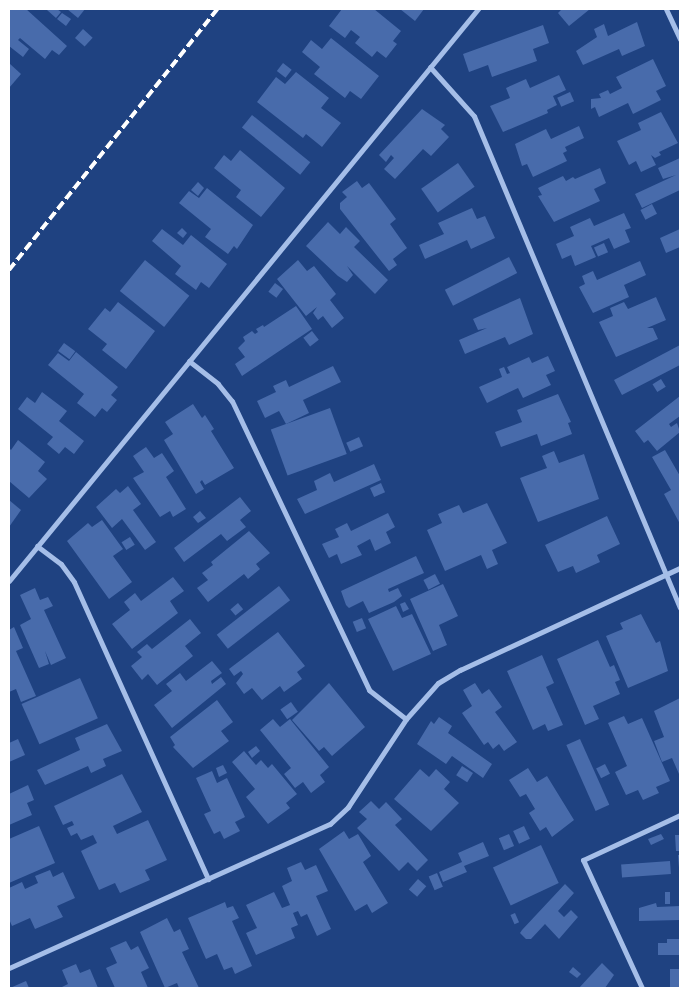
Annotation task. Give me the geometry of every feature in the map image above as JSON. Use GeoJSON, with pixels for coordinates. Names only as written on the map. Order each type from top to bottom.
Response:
{"type":"FeatureCollection","features":[{"type":"Feature","properties":{"kind":"street"},"geometry":{"type":"LineString","coordinates":[[9,581],[478,9]]}},
{"type":"Feature","properties":{"kind":"street"},"geometry":{"type":"LineString","coordinates":[[666,9],[680,39]]}},
{"type":"Feature","properties":{"kind":"street"},"geometry":{"type":"LineString","coordinates":[[430,68],[474,116],[680,608]]}},
{"type":"Feature","properties":{"kind":"street"},"geometry":{"type":"LineString","coordinates":[[189,361],[218,384],[232,401],[369,690],[406,719]]}},
{"type":"Feature","properties":{"kind":"street"},"geometry":{"type":"LineString","coordinates":[[37,546],[61,564],[74,582],[208,879]]}},
{"type":"Feature","properties":{"kind":"street"},"geometry":{"type":"LineString","coordinates":[[9,968],[330,824],[361,791],[406,719],[427,693],[460,670],[680,568]]}},
{"type":"Feature","properties":{"kind":"street"},"geometry":{"type":"LineString","coordinates":[[642,988],[583,860],[680,815]]}},
{"type":"Feature","properties":{"kind":"building"},"geometry":{"type":"Polygon","coordinates":[[[9,9],[26,9],[67,46],[59,55],[52,50],[45,59],[20,38],[18,40],[29,49],[23,57],[9,46],[9,9]]]}},
{"type":"Feature","properties":{"kind":"building"},"geometry":{"type":"Polygon","coordinates":[[[57,9],[61,12],[56,18],[47,10],[57,9]]]}},
{"type":"Feature","properties":{"kind":"building"},"geometry":{"type":"Polygon","coordinates":[[[67,9],[85,9],[78,18],[67,9]]]}},
{"type":"Feature","properties":{"kind":"building"},"geometry":{"type":"Polygon","coordinates":[[[342,9],[374,9],[401,31],[393,41],[397,44],[386,58],[377,51],[372,57],[355,43],[360,37],[351,30],[345,38],[329,26],[342,9]]]}},
{"type":"Feature","properties":{"kind":"building"},"geometry":{"type":"Polygon","coordinates":[[[400,9],[424,9],[415,21],[400,9]]]}},
{"type":"Feature","properties":{"kind":"building"},"geometry":{"type":"Polygon","coordinates":[[[562,9],[590,9],[569,26],[558,13],[562,9]]]}},
{"type":"Feature","properties":{"kind":"building"},"geometry":{"type":"Polygon","coordinates":[[[62,13],[71,19],[66,26],[57,19],[62,13]]]}},
{"type":"Feature","properties":{"kind":"building"},"geometry":{"type":"Polygon","coordinates":[[[637,22],[645,46],[622,56],[619,49],[583,65],[576,51],[597,37],[594,29],[604,24],[608,36],[637,22]]]}},
{"type":"Feature","properties":{"kind":"building"},"geometry":{"type":"Polygon","coordinates":[[[543,25],[549,43],[533,49],[537,61],[492,77],[488,65],[469,72],[463,54],[543,25]]]}},
{"type":"Feature","properties":{"kind":"building"},"geometry":{"type":"Polygon","coordinates":[[[83,29],[93,38],[85,47],[75,38],[83,29]]]}},
{"type":"Feature","properties":{"kind":"building"},"geometry":{"type":"Polygon","coordinates":[[[331,38],[379,76],[361,99],[350,91],[345,98],[314,74],[320,67],[302,52],[311,40],[322,49],[331,38]]]}},
{"type":"Feature","properties":{"kind":"building"},"geometry":{"type":"Polygon","coordinates":[[[653,59],[666,86],[656,91],[661,100],[633,114],[628,103],[599,117],[595,107],[591,109],[591,99],[601,98],[599,94],[608,90],[610,94],[622,88],[616,77],[653,59]]]}},
{"type":"Feature","properties":{"kind":"building"},"geometry":{"type":"Polygon","coordinates":[[[9,63],[21,74],[9,88],[9,63]]]}},
{"type":"Feature","properties":{"kind":"building"},"geometry":{"type":"Polygon","coordinates":[[[283,63],[292,70],[286,78],[277,71],[283,63]]]}},
{"type":"Feature","properties":{"kind":"building"},"geometry":{"type":"Polygon","coordinates":[[[296,72],[329,98],[321,108],[341,123],[322,147],[306,134],[303,138],[257,102],[276,77],[285,84],[296,72]]]}},
{"type":"Feature","properties":{"kind":"building"},"geometry":{"type":"Polygon","coordinates":[[[559,75],[566,90],[553,96],[557,105],[547,110],[548,113],[503,132],[490,106],[510,98],[506,88],[526,79],[530,88],[559,75]]]}},
{"type":"Feature","properties":{"kind":"building"},"geometry":{"type":"Polygon","coordinates":[[[570,92],[574,101],[561,107],[557,98],[570,92]]]}},
{"type":"Feature","properties":{"kind":"building"},"geometry":{"type":"Polygon","coordinates":[[[422,109],[445,125],[441,129],[449,137],[431,156],[423,149],[395,179],[384,169],[394,158],[391,155],[386,162],[379,155],[422,109]]]}},
{"type":"Feature","properties":{"kind":"building"},"geometry":{"type":"Polygon","coordinates":[[[661,112],[678,143],[659,152],[661,155],[655,158],[651,155],[656,165],[641,172],[636,161],[629,165],[617,141],[641,130],[638,123],[661,112]]]}},
{"type":"Feature","properties":{"kind":"building"},"geometry":{"type":"Polygon","coordinates":[[[252,115],[310,162],[300,175],[242,127],[252,115]]]}},
{"type":"Feature","properties":{"kind":"building"},"geometry":{"type":"Polygon","coordinates":[[[579,126],[584,138],[565,147],[567,151],[563,153],[567,161],[533,177],[527,164],[522,166],[515,144],[546,129],[551,139],[579,126]]]}},
{"type":"Feature","properties":{"kind":"building"},"geometry":{"type":"Polygon","coordinates":[[[240,150],[285,188],[261,217],[236,197],[241,190],[214,168],[224,155],[231,161],[240,150]]]}},
{"type":"Feature","properties":{"kind":"building"},"geometry":{"type":"Polygon","coordinates":[[[680,158],[680,190],[642,208],[635,194],[676,175],[663,179],[658,168],[680,158]]]}},
{"type":"Feature","properties":{"kind":"building"},"geometry":{"type":"Polygon","coordinates":[[[458,163],[475,187],[438,213],[421,189],[458,163]]]}},
{"type":"Feature","properties":{"kind":"building"},"geometry":{"type":"Polygon","coordinates":[[[600,168],[606,183],[594,189],[600,201],[554,222],[538,196],[542,195],[538,188],[563,176],[566,181],[600,168]]]}},
{"type":"Feature","properties":{"kind":"building"},"geometry":{"type":"Polygon","coordinates":[[[357,181],[362,188],[369,183],[396,219],[390,224],[407,248],[393,259],[397,265],[389,271],[340,209],[340,203],[347,197],[342,192],[357,181]]]}},
{"type":"Feature","properties":{"kind":"building"},"geometry":{"type":"Polygon","coordinates":[[[198,182],[204,188],[198,196],[191,190],[198,182]]]}},
{"type":"Feature","properties":{"kind":"building"},"geometry":{"type":"Polygon","coordinates":[[[207,188],[253,225],[237,249],[234,246],[228,254],[205,237],[211,229],[179,203],[189,191],[199,198],[207,188]]]}},
{"type":"Feature","properties":{"kind":"building"},"geometry":{"type":"Polygon","coordinates":[[[652,204],[657,214],[645,220],[640,210],[652,204]]]}},
{"type":"Feature","properties":{"kind":"building"},"geometry":{"type":"Polygon","coordinates":[[[472,208],[477,219],[485,216],[495,238],[471,249],[467,240],[425,259],[419,245],[444,234],[438,223],[472,208]]]}},
{"type":"Feature","properties":{"kind":"building"},"geometry":{"type":"Polygon","coordinates":[[[624,213],[631,228],[625,230],[630,242],[614,249],[609,238],[591,246],[596,257],[575,266],[571,255],[562,259],[556,244],[574,236],[570,227],[590,218],[594,226],[624,213]]]}},
{"type":"Feature","properties":{"kind":"building"},"geometry":{"type":"Polygon","coordinates":[[[328,222],[340,234],[346,227],[360,241],[354,247],[388,280],[375,294],[347,266],[353,275],[347,282],[306,246],[328,222]]]}},
{"type":"Feature","properties":{"kind":"building"},"geometry":{"type":"Polygon","coordinates":[[[182,228],[187,233],[183,238],[177,233],[182,228]]]}},
{"type":"Feature","properties":{"kind":"building"},"geometry":{"type":"Polygon","coordinates":[[[162,229],[183,245],[191,235],[227,264],[209,288],[201,282],[196,290],[175,274],[181,266],[152,241],[162,229]]]}},
{"type":"Feature","properties":{"kind":"building"},"geometry":{"type":"Polygon","coordinates":[[[680,229],[680,247],[666,253],[660,238],[680,229]]]}},
{"type":"Feature","properties":{"kind":"building"},"geometry":{"type":"Polygon","coordinates":[[[604,243],[608,252],[598,257],[594,247],[604,243]]]}},
{"type":"Feature","properties":{"kind":"building"},"geometry":{"type":"Polygon","coordinates":[[[509,257],[517,273],[453,306],[445,290],[509,257]]]}},
{"type":"Feature","properties":{"kind":"building"},"geometry":{"type":"Polygon","coordinates":[[[145,260],[189,296],[164,327],[120,291],[145,260]]]}},
{"type":"Feature","properties":{"kind":"building"},"geometry":{"type":"Polygon","coordinates":[[[298,260],[307,271],[314,266],[336,294],[330,300],[344,318],[332,328],[323,316],[318,320],[313,313],[317,307],[306,316],[277,279],[298,260]]]}},
{"type":"Feature","properties":{"kind":"building"},"geometry":{"type":"Polygon","coordinates":[[[640,261],[646,275],[624,285],[629,297],[593,313],[579,287],[585,284],[582,276],[593,271],[597,280],[640,261]]]}},
{"type":"Feature","properties":{"kind":"building"},"geometry":{"type":"Polygon","coordinates":[[[275,283],[283,289],[276,298],[268,292],[275,283]]]}},
{"type":"Feature","properties":{"kind":"building"},"geometry":{"type":"Polygon","coordinates":[[[656,297],[666,320],[647,328],[653,328],[658,339],[616,357],[599,322],[613,316],[610,308],[624,302],[628,309],[656,297]]]}},
{"type":"Feature","properties":{"kind":"building"},"geometry":{"type":"Polygon","coordinates":[[[520,298],[533,334],[509,345],[505,337],[465,354],[459,340],[487,328],[478,330],[473,319],[520,298]]]}},
{"type":"Feature","properties":{"kind":"building"},"geometry":{"type":"Polygon","coordinates":[[[118,302],[155,331],[126,369],[102,350],[107,344],[88,329],[105,308],[110,312],[118,302]]]}},
{"type":"Feature","properties":{"kind":"building"},"geometry":{"type":"Polygon","coordinates":[[[296,306],[312,329],[242,376],[235,364],[245,357],[238,348],[245,341],[243,337],[252,331],[255,334],[258,332],[256,329],[263,325],[264,327],[296,306]]]}},
{"type":"Feature","properties":{"kind":"building"},"geometry":{"type":"Polygon","coordinates":[[[312,331],[319,340],[310,346],[303,338],[312,331]]]}},
{"type":"Feature","properties":{"kind":"building"},"geometry":{"type":"Polygon","coordinates":[[[64,343],[75,351],[69,359],[58,351],[64,343]]]}},
{"type":"Feature","properties":{"kind":"building"},"geometry":{"type":"Polygon","coordinates":[[[680,345],[680,365],[622,395],[614,380],[680,345]]]}},
{"type":"Feature","properties":{"kind":"building"},"geometry":{"type":"Polygon","coordinates":[[[76,352],[118,387],[111,395],[117,400],[107,412],[102,408],[95,417],[77,403],[84,394],[48,365],[58,353],[69,361],[76,352]]]}},
{"type":"Feature","properties":{"kind":"building"},"geometry":{"type":"Polygon","coordinates":[[[548,356],[555,371],[546,375],[551,385],[523,398],[518,388],[487,403],[479,387],[502,377],[499,369],[504,367],[507,374],[510,373],[507,367],[529,357],[532,363],[548,356]]]}},
{"type":"Feature","properties":{"kind":"building"},"geometry":{"type":"Polygon","coordinates":[[[333,366],[341,382],[303,400],[309,413],[286,424],[279,411],[265,418],[257,401],[276,392],[273,386],[286,380],[289,387],[333,366]]]}},
{"type":"Feature","properties":{"kind":"building"},"geometry":{"type":"Polygon","coordinates":[[[661,379],[666,387],[657,392],[653,384],[661,379]]]}},
{"type":"Feature","properties":{"kind":"building"},"geometry":{"type":"Polygon","coordinates":[[[42,392],[67,411],[59,421],[84,441],[74,454],[65,447],[59,454],[47,444],[53,437],[18,409],[27,397],[35,403],[42,392]]]}},
{"type":"Feature","properties":{"kind":"building"},"geometry":{"type":"Polygon","coordinates":[[[558,394],[571,422],[568,423],[572,434],[541,446],[537,434],[501,447],[495,432],[522,422],[517,410],[558,394]]]}},
{"type":"Feature","properties":{"kind":"building"},"geometry":{"type":"Polygon","coordinates":[[[680,396],[680,416],[669,424],[671,427],[677,423],[680,432],[657,451],[648,440],[644,443],[635,431],[680,396]]]}},
{"type":"Feature","properties":{"kind":"building"},"geometry":{"type":"Polygon","coordinates":[[[193,404],[202,418],[205,415],[214,429],[211,431],[234,468],[205,485],[202,480],[200,482],[204,489],[196,494],[164,440],[173,434],[165,422],[193,404]]]}},
{"type":"Feature","properties":{"kind":"building"},"geometry":{"type":"Polygon","coordinates":[[[330,408],[347,454],[288,476],[271,430],[330,408]]]}},
{"type":"Feature","properties":{"kind":"building"},"geometry":{"type":"Polygon","coordinates":[[[359,437],[363,446],[350,452],[346,443],[359,437]]]}},
{"type":"Feature","properties":{"kind":"building"},"geometry":{"type":"Polygon","coordinates":[[[18,440],[45,462],[38,471],[47,479],[29,498],[9,481],[9,448],[11,450],[18,440]]]}},
{"type":"Feature","properties":{"kind":"building"},"geometry":{"type":"Polygon","coordinates":[[[146,447],[154,458],[162,453],[174,471],[166,477],[186,509],[173,517],[170,511],[160,517],[133,478],[144,472],[133,456],[146,447]]]}},
{"type":"Feature","properties":{"kind":"building"},"geometry":{"type":"Polygon","coordinates":[[[665,450],[680,476],[680,524],[664,494],[671,490],[652,457],[665,450]]]}},
{"type":"Feature","properties":{"kind":"building"},"geometry":{"type":"Polygon","coordinates":[[[554,451],[559,463],[584,454],[599,499],[538,522],[520,478],[547,468],[542,456],[554,451]]]}},
{"type":"Feature","properties":{"kind":"building"},"geometry":{"type":"Polygon","coordinates":[[[374,464],[381,480],[305,514],[297,499],[317,490],[314,481],[330,473],[334,482],[374,464]]]}},
{"type":"Feature","properties":{"kind":"building"},"geometry":{"type":"Polygon","coordinates":[[[381,483],[385,492],[374,497],[370,488],[381,483]]]}},
{"type":"Feature","properties":{"kind":"building"},"geometry":{"type":"Polygon","coordinates":[[[128,486],[141,504],[133,510],[156,542],[145,550],[122,519],[112,528],[96,507],[116,489],[120,493],[128,486]]]}},
{"type":"Feature","properties":{"kind":"building"},"geometry":{"type":"Polygon","coordinates":[[[240,497],[251,511],[240,520],[246,527],[227,541],[221,534],[184,562],[174,548],[240,497]]]}},
{"type":"Feature","properties":{"kind":"building"},"geometry":{"type":"Polygon","coordinates":[[[9,500],[21,510],[9,527],[9,500]]]}},
{"type":"Feature","properties":{"kind":"building"},"geometry":{"type":"Polygon","coordinates":[[[487,503],[507,543],[492,550],[498,564],[487,569],[481,555],[445,571],[427,530],[442,523],[438,514],[459,505],[463,513],[487,503]]]}},
{"type":"Feature","properties":{"kind":"building"},"geometry":{"type":"Polygon","coordinates":[[[200,511],[206,518],[198,523],[193,517],[200,511]]]}},
{"type":"Feature","properties":{"kind":"building"},"geometry":{"type":"Polygon","coordinates":[[[388,513],[395,527],[386,532],[391,543],[375,551],[370,539],[357,546],[362,555],[341,564],[337,554],[329,558],[322,544],[339,537],[335,529],[347,523],[351,531],[388,513]]]}},
{"type":"Feature","properties":{"kind":"building"},"geometry":{"type":"Polygon","coordinates":[[[607,516],[620,544],[597,555],[600,562],[576,573],[573,566],[558,572],[545,545],[607,516]]]}},
{"type":"Feature","properties":{"kind":"building"},"geometry":{"type":"Polygon","coordinates":[[[102,520],[123,549],[113,556],[132,582],[109,599],[67,541],[88,523],[92,527],[102,520]]]}},
{"type":"Feature","properties":{"kind":"building"},"geometry":{"type":"Polygon","coordinates":[[[249,531],[270,553],[256,564],[260,569],[248,579],[244,574],[208,602],[197,588],[208,580],[202,573],[213,565],[211,562],[249,531]]]}},
{"type":"Feature","properties":{"kind":"building"},"geometry":{"type":"Polygon","coordinates":[[[130,537],[135,545],[126,550],[122,542],[130,537]]]}},
{"type":"Feature","properties":{"kind":"building"},"geometry":{"type":"Polygon","coordinates":[[[416,556],[424,573],[388,589],[389,592],[398,588],[402,596],[394,602],[369,613],[363,601],[349,608],[346,605],[341,591],[416,556]]]}},
{"type":"Feature","properties":{"kind":"building"},"geometry":{"type":"Polygon","coordinates":[[[435,574],[440,584],[428,590],[423,580],[435,574]]]}},
{"type":"Feature","properties":{"kind":"building"},"geometry":{"type":"Polygon","coordinates":[[[173,577],[184,591],[170,601],[178,613],[132,649],[112,624],[130,610],[124,602],[135,593],[141,601],[173,577]]]}},
{"type":"Feature","properties":{"kind":"building"},"geometry":{"type":"Polygon","coordinates":[[[443,584],[458,616],[439,625],[447,645],[433,651],[410,599],[443,584]]]}},
{"type":"Feature","properties":{"kind":"building"},"geometry":{"type":"Polygon","coordinates":[[[279,586],[290,600],[228,649],[217,635],[279,586]]]}},
{"type":"Feature","properties":{"kind":"building"},"geometry":{"type":"Polygon","coordinates":[[[35,588],[40,600],[48,597],[53,606],[44,610],[66,658],[51,665],[45,651],[49,664],[39,668],[20,625],[31,619],[20,595],[35,588]]]}},
{"type":"Feature","properties":{"kind":"building"},"geometry":{"type":"Polygon","coordinates":[[[405,602],[409,609],[403,612],[400,604],[405,602]]]}},
{"type":"Feature","properties":{"kind":"building"},"geometry":{"type":"Polygon","coordinates":[[[238,603],[243,609],[235,616],[230,609],[238,603]]]}},
{"type":"Feature","properties":{"kind":"building"},"geometry":{"type":"Polygon","coordinates":[[[396,606],[402,618],[412,614],[431,654],[393,671],[368,619],[396,606]]]}},
{"type":"Feature","properties":{"kind":"building"},"geometry":{"type":"Polygon","coordinates":[[[641,614],[656,643],[660,641],[668,671],[628,688],[606,636],[623,629],[620,623],[641,614]]]}},
{"type":"Feature","properties":{"kind":"building"},"geometry":{"type":"Polygon","coordinates":[[[362,618],[366,628],[357,632],[353,622],[362,618]]]}},
{"type":"Feature","properties":{"kind":"building"},"geometry":{"type":"Polygon","coordinates":[[[190,619],[201,633],[185,646],[193,656],[157,685],[148,674],[142,680],[131,666],[142,657],[137,652],[147,644],[152,649],[190,619]]]}},
{"type":"Feature","properties":{"kind":"building"},"geometry":{"type":"Polygon","coordinates":[[[14,627],[23,648],[16,651],[36,696],[21,702],[16,689],[9,692],[9,630],[14,627]]]}},
{"type":"Feature","properties":{"kind":"building"},"geometry":{"type":"Polygon","coordinates":[[[278,632],[305,666],[297,672],[302,679],[284,692],[280,686],[262,700],[252,688],[244,694],[236,683],[243,674],[241,671],[234,676],[229,669],[278,632]]]}},
{"type":"Feature","properties":{"kind":"building"},"geometry":{"type":"Polygon","coordinates":[[[598,640],[610,667],[614,665],[620,680],[615,682],[620,694],[593,706],[599,719],[585,725],[557,659],[598,640]]]}},
{"type":"Feature","properties":{"kind":"building"},"geometry":{"type":"Polygon","coordinates":[[[542,655],[554,683],[546,687],[563,725],[548,731],[545,724],[533,730],[507,671],[542,655]]]}},
{"type":"Feature","properties":{"kind":"building"},"geometry":{"type":"Polygon","coordinates":[[[212,661],[222,673],[211,681],[212,684],[221,677],[226,684],[172,728],[154,705],[172,691],[166,684],[180,673],[186,681],[212,661]]]}},
{"type":"Feature","properties":{"kind":"building"},"geometry":{"type":"Polygon","coordinates":[[[80,678],[98,718],[39,744],[22,704],[80,678]]]}},
{"type":"Feature","properties":{"kind":"building"},"geometry":{"type":"Polygon","coordinates":[[[329,683],[365,727],[332,756],[324,747],[319,751],[292,720],[329,683]]]}},
{"type":"Feature","properties":{"kind":"building"},"geometry":{"type":"Polygon","coordinates":[[[475,683],[482,694],[489,689],[502,707],[495,712],[517,742],[504,751],[499,744],[493,749],[488,742],[484,745],[462,713],[472,706],[463,690],[475,683]]]}},
{"type":"Feature","properties":{"kind":"building"},"geometry":{"type":"Polygon","coordinates":[[[680,698],[679,774],[672,758],[662,762],[654,741],[664,737],[654,711],[680,698]]]}},
{"type":"Feature","properties":{"kind":"building"},"geometry":{"type":"Polygon","coordinates":[[[217,700],[233,722],[221,731],[229,741],[193,768],[173,747],[175,745],[170,737],[217,700]]]}},
{"type":"Feature","properties":{"kind":"building"},"geometry":{"type":"Polygon","coordinates":[[[291,702],[298,712],[287,719],[280,709],[291,702]]]}},
{"type":"Feature","properties":{"kind":"building"},"geometry":{"type":"Polygon","coordinates":[[[624,716],[628,724],[642,718],[670,781],[656,787],[659,793],[643,800],[638,790],[626,795],[615,772],[627,766],[608,723],[624,716]]]}},
{"type":"Feature","properties":{"kind":"building"},"geometry":{"type":"Polygon","coordinates":[[[439,717],[452,726],[448,733],[492,764],[483,778],[452,756],[446,764],[417,744],[431,721],[434,724],[439,717]]]}},
{"type":"Feature","properties":{"kind":"building"},"geometry":{"type":"Polygon","coordinates":[[[273,719],[280,727],[290,719],[329,767],[320,775],[325,782],[311,793],[303,782],[295,788],[284,774],[291,768],[260,730],[273,719]]]}},
{"type":"Feature","properties":{"kind":"building"},"geometry":{"type":"Polygon","coordinates":[[[107,724],[122,751],[103,759],[106,766],[91,773],[88,766],[45,785],[37,770],[80,750],[75,738],[107,724]]]}},
{"type":"Feature","properties":{"kind":"building"},"geometry":{"type":"Polygon","coordinates":[[[18,739],[25,755],[9,762],[9,743],[18,739]]]}},
{"type":"Feature","properties":{"kind":"building"},"geometry":{"type":"Polygon","coordinates":[[[580,739],[609,805],[596,811],[566,745],[580,739]]]}},
{"type":"Feature","properties":{"kind":"building"},"geometry":{"type":"Polygon","coordinates":[[[256,746],[260,751],[252,758],[248,752],[256,746]]]}},
{"type":"Feature","properties":{"kind":"building"},"geometry":{"type":"Polygon","coordinates":[[[244,751],[256,765],[261,760],[268,768],[272,764],[297,794],[286,803],[290,808],[268,824],[246,797],[255,789],[232,762],[244,751]]]}},
{"type":"Feature","properties":{"kind":"building"},"geometry":{"type":"Polygon","coordinates":[[[605,764],[610,774],[601,778],[596,769],[605,764]]]}},
{"type":"Feature","properties":{"kind":"building"},"geometry":{"type":"Polygon","coordinates":[[[223,765],[227,773],[219,777],[216,768],[223,765]]]}},
{"type":"Feature","properties":{"kind":"building"},"geometry":{"type":"Polygon","coordinates":[[[462,766],[473,773],[467,782],[456,775],[462,766]]]}},
{"type":"Feature","properties":{"kind":"building"},"geometry":{"type":"Polygon","coordinates":[[[528,768],[537,782],[547,776],[574,820],[552,837],[546,827],[540,831],[529,813],[535,809],[526,794],[520,797],[509,780],[528,768]]]}},
{"type":"Feature","properties":{"kind":"building"},"geometry":{"type":"Polygon","coordinates":[[[420,769],[429,777],[436,769],[450,782],[444,789],[459,803],[431,831],[394,799],[420,769]]]}},
{"type":"Feature","properties":{"kind":"building"},"geometry":{"type":"Polygon","coordinates":[[[212,771],[217,783],[227,778],[245,817],[235,822],[240,831],[224,839],[220,831],[214,834],[204,814],[211,811],[196,778],[212,771]]]}},
{"type":"Feature","properties":{"kind":"building"},"geometry":{"type":"Polygon","coordinates":[[[122,774],[142,812],[113,826],[117,834],[148,820],[167,860],[145,870],[150,880],[120,893],[115,883],[99,890],[81,851],[97,843],[93,835],[81,840],[77,833],[71,836],[67,828],[74,825],[72,821],[63,825],[54,806],[122,774]]]}},
{"type":"Feature","properties":{"kind":"building"},"geometry":{"type":"Polygon","coordinates":[[[28,785],[34,800],[27,803],[32,815],[9,825],[9,794],[28,785]]]}},
{"type":"Feature","properties":{"kind":"building"},"geometry":{"type":"Polygon","coordinates":[[[371,801],[379,809],[386,802],[402,819],[395,825],[428,860],[417,871],[408,862],[399,871],[357,828],[367,819],[359,812],[371,801]]]}},
{"type":"Feature","properties":{"kind":"building"},"geometry":{"type":"Polygon","coordinates":[[[39,826],[55,863],[9,883],[9,839],[39,826]]]}},
{"type":"Feature","properties":{"kind":"building"},"geometry":{"type":"Polygon","coordinates":[[[524,826],[530,839],[519,844],[513,831],[524,826]]]}},
{"type":"Feature","properties":{"kind":"building"},"geometry":{"type":"Polygon","coordinates":[[[344,831],[349,839],[358,834],[371,856],[363,862],[388,903],[372,913],[367,904],[355,911],[319,849],[344,831]]]}},
{"type":"Feature","properties":{"kind":"building"},"geometry":{"type":"Polygon","coordinates":[[[509,834],[514,846],[504,850],[499,838],[509,834]]]}},
{"type":"Feature","properties":{"kind":"building"},"geometry":{"type":"Polygon","coordinates":[[[661,834],[664,839],[651,845],[648,839],[661,834]]]}},
{"type":"Feature","properties":{"kind":"building"},"geometry":{"type":"Polygon","coordinates":[[[675,835],[680,835],[680,851],[676,851],[675,835]]]}},
{"type":"Feature","properties":{"kind":"building"},"geometry":{"type":"Polygon","coordinates":[[[483,842],[489,856],[464,866],[467,872],[443,882],[439,872],[462,862],[458,853],[483,842]]]}},
{"type":"Feature","properties":{"kind":"building"},"geometry":{"type":"Polygon","coordinates":[[[541,845],[559,883],[511,905],[493,867],[541,845]]]}},
{"type":"Feature","properties":{"kind":"building"},"geometry":{"type":"Polygon","coordinates":[[[678,855],[680,855],[680,868],[679,868],[678,855]]]}},
{"type":"Feature","properties":{"kind":"building"},"geometry":{"type":"Polygon","coordinates":[[[670,861],[671,874],[622,877],[621,864],[670,861]]]}},
{"type":"Feature","properties":{"kind":"building"},"geometry":{"type":"Polygon","coordinates":[[[301,862],[305,870],[316,865],[328,891],[316,896],[331,929],[317,936],[307,914],[301,917],[298,911],[293,913],[298,925],[291,928],[295,938],[256,955],[246,933],[257,928],[246,905],[274,892],[282,908],[290,905],[282,886],[292,881],[287,868],[301,862]]]}},
{"type":"Feature","properties":{"kind":"building"},"geometry":{"type":"Polygon","coordinates":[[[50,870],[53,877],[63,872],[75,898],[57,906],[63,917],[35,929],[30,918],[12,926],[9,919],[9,888],[22,882],[25,889],[38,883],[35,876],[50,870]]]}},
{"type":"Feature","properties":{"kind":"building"},"geometry":{"type":"Polygon","coordinates":[[[437,873],[443,887],[435,890],[429,877],[437,873]]]}},
{"type":"Feature","properties":{"kind":"building"},"geometry":{"type":"Polygon","coordinates":[[[418,879],[426,886],[417,897],[409,890],[418,879]]]}},
{"type":"Feature","properties":{"kind":"building"},"geometry":{"type":"Polygon","coordinates":[[[565,884],[574,893],[558,911],[564,917],[571,910],[578,917],[559,939],[545,924],[531,939],[526,939],[520,933],[522,930],[565,884]]]}},
{"type":"Feature","properties":{"kind":"building"},"geometry":{"type":"Polygon","coordinates":[[[665,892],[670,892],[670,904],[665,904],[665,892]]]}},
{"type":"Feature","properties":{"kind":"building"},"geometry":{"type":"Polygon","coordinates":[[[225,902],[227,908],[233,906],[239,918],[232,921],[252,966],[235,974],[232,967],[224,970],[217,954],[206,959],[188,918],[225,902]]]}},
{"type":"Feature","properties":{"kind":"building"},"geometry":{"type":"Polygon","coordinates":[[[656,903],[657,907],[680,906],[680,920],[639,921],[639,908],[656,903]]]}},
{"type":"Feature","properties":{"kind":"building"},"geometry":{"type":"Polygon","coordinates":[[[515,913],[519,922],[514,924],[510,915],[515,913]]]}},
{"type":"Feature","properties":{"kind":"building"},"geometry":{"type":"Polygon","coordinates":[[[167,918],[174,932],[180,929],[189,949],[182,952],[199,988],[179,988],[177,983],[165,988],[140,932],[167,918]]]}},
{"type":"Feature","properties":{"kind":"building"},"geometry":{"type":"Polygon","coordinates":[[[667,939],[679,939],[680,955],[658,955],[658,943],[667,943],[667,939]]]}},
{"type":"Feature","properties":{"kind":"building"},"geometry":{"type":"Polygon","coordinates":[[[126,941],[131,950],[138,946],[149,968],[141,972],[148,988],[115,988],[106,968],[117,963],[110,948],[126,941]]]}},
{"type":"Feature","properties":{"kind":"building"},"geometry":{"type":"Polygon","coordinates":[[[602,963],[614,975],[605,988],[579,988],[602,963]]]}},
{"type":"Feature","properties":{"kind":"building"},"geometry":{"type":"Polygon","coordinates":[[[76,964],[80,973],[90,969],[98,988],[60,988],[68,984],[62,970],[76,964]]]}},
{"type":"Feature","properties":{"kind":"building"},"geometry":{"type":"Polygon","coordinates":[[[573,967],[581,974],[577,978],[569,972],[573,967]]]}},
{"type":"Feature","properties":{"kind":"building"},"geometry":{"type":"Polygon","coordinates":[[[670,969],[680,969],[680,988],[670,988],[670,969]]]}},
{"type":"Feature","properties":{"kind":"building"},"geometry":{"type":"Polygon","coordinates":[[[26,981],[29,988],[10,988],[26,981]]]}},
{"type":"Feature","properties":{"kind":"railway"},"geometry":{"type":"LineString","coordinates":[[9,270],[217,9]]}}]}
